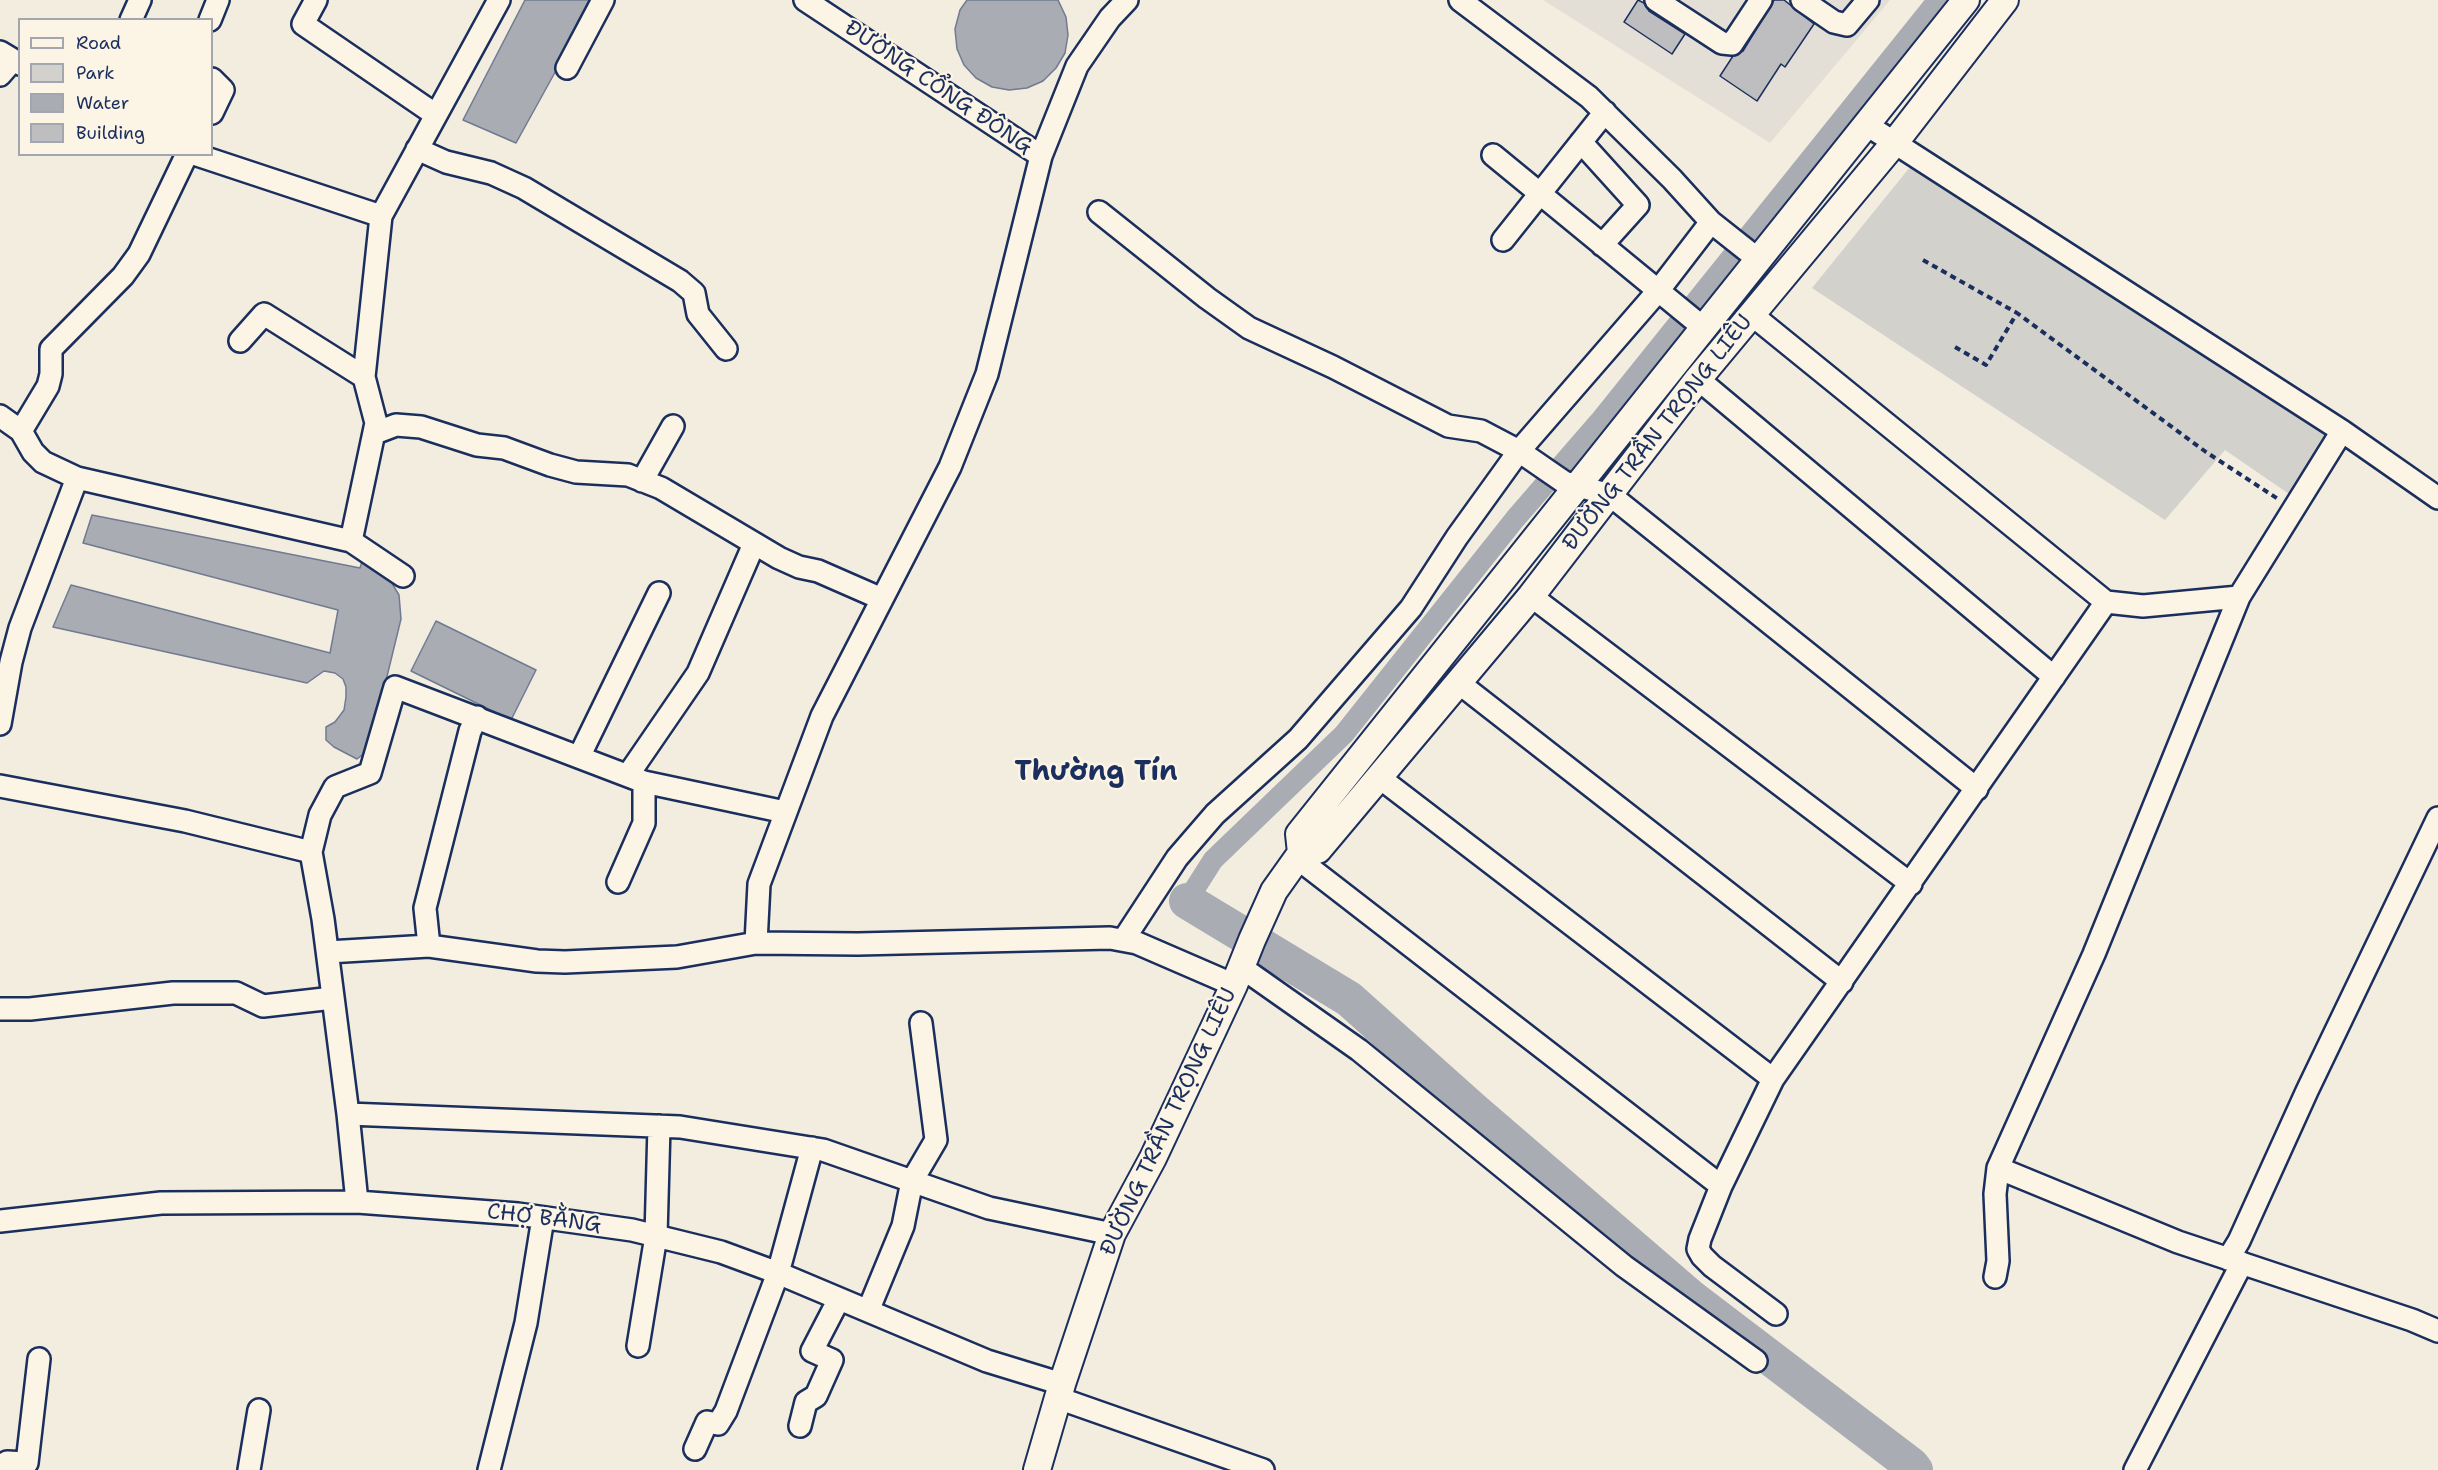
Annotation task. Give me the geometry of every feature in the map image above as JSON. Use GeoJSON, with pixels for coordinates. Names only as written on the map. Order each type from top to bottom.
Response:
{"type":"FeatureCollection","features":[{"type":"Feature","properties":{"kind":"main road","name":"ĐƯỜNG TRẦN TRỌNG LIÊU"},"geometry":{"type":"LineString","coordinates":[[1037,1470],[1060,1391],[1112,1234],[1153,1158],[1274,891],[1299,855],[1299,834],[1571,484],[1700,325],[1759,260],[1966,0]]}},
{"type":"Feature","properties":{"kind":"main road","name":"ĐƯỜNG TRẦN TRỌNG LIÊU"},"geometry":{"type":"LineString","coordinates":[[1299,855],[1318,850],[1531,596],[1698,379],[1896,141],[2005,0]]}},
{"type":"Feature","properties":{"kind":"street"},"geometry":{"type":"LineString","coordinates":[[132,18],[140,0]]}},
{"type":"Feature","properties":{"kind":"street"},"geometry":{"type":"LineString","coordinates":[[211,18],[218,0]]}},
{"type":"Feature","properties":{"kind":"street"},"geometry":{"type":"LineString","coordinates":[[316,0],[303,24],[436,115]]}},
{"type":"Feature","properties":{"kind":"street"},"geometry":{"type":"LineString","coordinates":[[351,541],[376,423],[364,377],[381,216],[499,0]]}},
{"type":"Feature","properties":{"kind":"street"},"geometry":{"type":"LineString","coordinates":[[567,68],[603,0]]}},
{"type":"Feature","properties":{"kind":"street","name":"ĐƯỜNG CỔNG ĐÔNG"},"geometry":{"type":"LineString","coordinates":[[805,0],[1041,156]]}},
{"type":"Feature","properties":{"kind":"street"},"geometry":{"type":"LineString","coordinates":[[756,943],[759,884],[822,716],[950,467],[987,374],[1041,156],[1077,66],[1110,18],[1127,0]]}},
{"type":"Feature","properties":{"kind":"street"},"geometry":{"type":"LineString","coordinates":[[1460,0],[1589,97],[1672,179],[1712,223],[1759,260]]}},
{"type":"Feature","properties":{"kind":"street"},"geometry":{"type":"LineString","coordinates":[[1656,0],[1722,43],[1732,44],[1761,0]]}},
{"type":"Feature","properties":{"kind":"street"},"geometry":{"type":"LineString","coordinates":[[1802,0],[1834,21],[1847,25],[1868,0]]}},
{"type":"Feature","properties":{"kind":"street"},"geometry":{"type":"LineString","coordinates":[[213,80],[223,90],[213,111]]}},
{"type":"Feature","properties":{"kind":"street"},"geometry":{"type":"LineString","coordinates":[[1503,240],[1605,112]]}},
{"type":"Feature","properties":{"kind":"street"},"geometry":{"type":"LineString","coordinates":[[1867,125],[1896,141],[2342,431],[2438,498]]}},
{"type":"Feature","properties":{"kind":"street"},"geometry":{"type":"LineString","coordinates":[[1581,142],[1638,205],[1602,245]]}},
{"type":"Feature","properties":{"kind":"street"},"geometry":{"type":"LineString","coordinates":[[417,149],[446,162],[491,173],[524,188],[680,281],[694,293],[698,314],[726,349]]}},
{"type":"Feature","properties":{"kind":"street"},"geometry":{"type":"LineString","coordinates":[[1493,155],[1700,325]]}},
{"type":"Feature","properties":{"kind":"street"},"geometry":{"type":"LineString","coordinates":[[21,431],[48,386],[51,374],[51,349],[123,276],[139,254],[186,156]]}},
{"type":"Feature","properties":{"kind":"street"},"geometry":{"type":"LineString","coordinates":[[200,156],[381,216]]}},
{"type":"Feature","properties":{"kind":"street"},"geometry":{"type":"LineString","coordinates":[[1099,212],[1207,298],[1249,328],[1333,367],[1448,426],[1481,431],[1522,453],[1571,484],[1610,495],[1977,789]]}},
{"type":"Feature","properties":{"kind":"street"},"geometry":{"type":"LineString","coordinates":[[1124,939],[1177,858],[1215,814],[1298,739],[1425,590],[1456,537],[1522,453],[1712,223]]}},
{"type":"Feature","properties":{"kind":"street"},"geometry":{"type":"LineString","coordinates":[[240,341],[264,314],[364,377]]}},
{"type":"Feature","properties":{"kind":"street"},"geometry":{"type":"LineString","coordinates":[[1751,314],[2106,602],[2143,606],[2239,597]]}},
{"type":"Feature","properties":{"kind":"street"},"geometry":{"type":"LineString","coordinates":[[1698,379],[2054,677]]}},
{"type":"Feature","properties":{"kind":"street"},"geometry":{"type":"LineString","coordinates":[[0,416],[21,431],[33,452],[43,462],[77,478],[351,541],[403,576]]}},
{"type":"Feature","properties":{"kind":"street"},"geometry":{"type":"LineString","coordinates":[[375,433],[396,425],[421,427],[477,445],[504,448],[576,472],[613,473],[642,481],[661,488],[754,544],[799,567],[818,571],[882,599]]}},
{"type":"Feature","properties":{"kind":"street"},"geometry":{"type":"LineString","coordinates":[[642,481],[673,426]]}},
{"type":"Feature","properties":{"kind":"street"},"geometry":{"type":"LineString","coordinates":[[1995,1277],[1998,1261],[1995,1194],[1998,1168],[2094,954],[2239,597],[2342,431]]}},
{"type":"Feature","properties":{"kind":"street"},"geometry":{"type":"LineString","coordinates":[[0,724],[11,662],[20,628],[77,478]]}},
{"type":"Feature","properties":{"kind":"street"},"geometry":{"type":"LineString","coordinates":[[618,882],[644,823],[636,779],[698,673],[754,544]]}},
{"type":"Feature","properties":{"kind":"street"},"geometry":{"type":"LineString","coordinates":[[579,757],[658,593]]}},
{"type":"Feature","properties":{"kind":"street"},"geometry":{"type":"LineString","coordinates":[[1531,596],[1911,884]]}},
{"type":"Feature","properties":{"kind":"street"},"geometry":{"type":"LineString","coordinates":[[1776,1314],[1712,1266],[1698,1249],[1721,1186],[1773,1078],[1911,884],[2106,602]]}},
{"type":"Feature","properties":{"kind":"street"},"geometry":{"type":"LineString","coordinates":[[1458,683],[1842,982]]}},
{"type":"Feature","properties":{"kind":"street"},"geometry":{"type":"LineString","coordinates":[[357,1202],[328,952],[312,852],[320,815],[334,787],[370,773],[395,687],[636,779],[785,812]]}},
{"type":"Feature","properties":{"kind":"street"},"geometry":{"type":"LineString","coordinates":[[429,946],[425,908],[470,731],[477,717]]}},
{"type":"Feature","properties":{"kind":"street"},"geometry":{"type":"LineString","coordinates":[[1380,778],[1773,1078]]}},
{"type":"Feature","properties":{"kind":"street"},"geometry":{"type":"LineString","coordinates":[[0,786],[185,820],[312,852]]}},
{"type":"Feature","properties":{"kind":"street"},"geometry":{"type":"LineString","coordinates":[[2134,1470],[2235,1261],[2307,1091],[2438,818]]}},
{"type":"Feature","properties":{"kind":"street"},"geometry":{"type":"LineString","coordinates":[[1299,855],[1721,1186]]}},
{"type":"Feature","properties":{"kind":"street"},"geometry":{"type":"LineString","coordinates":[[328,952],[429,946],[537,961],[565,962],[677,957],[756,943],[858,944],[1124,939],[1237,976],[1359,1050],[1624,1266],[1756,1361]]}},
{"type":"Feature","properties":{"kind":"street"},"geometry":{"type":"LineString","coordinates":[[0,1009],[30,1009],[174,993],[236,993],[264,1006],[333,998]]}},
{"type":"Feature","properties":{"kind":"street"},"geometry":{"type":"LineString","coordinates":[[868,1311],[903,1226],[912,1181],[936,1140],[921,1023]]}},
{"type":"Feature","properties":{"kind":"street"},"geometry":{"type":"LineString","coordinates":[[348,1114],[680,1127],[812,1148],[989,1208],[1112,1234]]}},
{"type":"Feature","properties":{"kind":"street"},"geometry":{"type":"LineString","coordinates":[[638,1346],[656,1236],[659,1126]]}},
{"type":"Feature","properties":{"kind":"street"},"geometry":{"type":"LineString","coordinates":[[695,1449],[707,1422],[718,1424],[726,1411],[778,1273],[812,1148]]}},
{"type":"Feature","properties":{"kind":"street"},"geometry":{"type":"LineString","coordinates":[[1998,1168],[2178,1242],[2412,1320],[2438,1331]]}},
{"type":"Feature","properties":{"kind":"street","name":"CHỢ BẰNG"},"geometry":{"type":"LineString","coordinates":[[0,1221],[161,1203],[357,1202],[543,1218],[632,1230],[721,1252],[778,1273],[1060,1391],[1263,1470]]}},
{"type":"Feature","properties":{"kind":"street"},"geometry":{"type":"LineString","coordinates":[[489,1470],[526,1323],[543,1218]]}},
{"type":"Feature","properties":{"kind":"street"},"geometry":{"type":"LineString","coordinates":[[800,1426],[806,1402],[816,1396],[832,1360],[812,1351],[839,1299]]}},
{"type":"Feature","properties":{"kind":"street"},"geometry":{"type":"LineString","coordinates":[[4,1464],[27,1463],[39,1359]]}},
{"type":"Feature","properties":{"kind":"street"},"geometry":{"type":"LineString","coordinates":[[249,1470],[259,1410]]}},
{"type":"Feature","properties":{"kind":"path"},"geometry":{"type":"LineString","coordinates":[[1923,260],[2017,313],[2206,452],[2293,510]]}},
{"type":"Feature","properties":{"kind":"path"},"geometry":{"type":"LineString","coordinates":[[1955,347],[1986,365],[2017,313]]}},
{"type":"Feature","properties":{"kind":"shaded area"},"geometry":{"type":"Polygon","coordinates":[[[1543,0],[1890,0],[1770,143],[1543,0]]]}},
{"type":"Feature","properties":{"kind":"green space"},"geometry":{"type":"Polygon","coordinates":[[[1923,151],[2331,429],[2289,494],[2225,450],[2165,520],[1812,288],[1923,151]]]}},
{"type":"Feature","properties":{"kind":"water"},"geometry":{"type":"Polygon","coordinates":[[[525,0],[595,0],[516,143],[463,120],[525,0]]]}},
{"type":"Feature","properties":{"kind":"water"},"geometry":{"type":"Polygon","coordinates":[[[967,0],[1058,0],[1066,17],[1068,35],[1065,53],[1056,68],[1043,81],[1027,88],[1009,90],[992,87],[976,78],[964,65],[957,49],[955,29],[960,10],[967,0]]]}},
{"type":"Feature","properties":{"kind":"water"},"geometry":{"type":"Polygon","coordinates":[[[92,515],[360,568],[363,558],[387,575],[399,595],[401,619],[369,750],[357,759],[326,740],[326,727],[335,722],[344,710],[346,697],[343,679],[335,673],[324,671],[307,683],[53,627],[71,585],[330,653],[338,610],[83,543],[92,515]]]}},
{"type":"Feature","properties":{"kind":"water"},"geometry":{"type":"Polygon","coordinates":[[[436,621],[536,670],[511,720],[411,671],[436,621]]]}},
{"type":"Feature","properties":{"kind":"building"},"geometry":{"type":"Polygon","coordinates":[[[1638,0],[1644,3],[1649,11],[1685,34],[1672,54],[1624,22],[1638,0]]]}},
{"type":"Feature","properties":{"kind":"building"},"geometry":{"type":"Polygon","coordinates":[[[1774,0],[1784,0],[1814,24],[1785,67],[1781,64],[1757,101],[1720,76],[1733,56],[1743,51],[1774,0]]]}},
{"type":"Feature","properties":{"kind":"waterway"},"geometry":{"type":"LineString","coordinates":[[1187,901],[1213,860],[1344,734],[1515,519],[1600,421],[1938,0]]}},
{"type":"Feature","properties":{"kind":"waterway"},"geometry":{"type":"LineString","coordinates":[[1187,901],[1349,999],[1472,1109],[1689,1296],[1915,1470]]}},
{"type":"Feature","properties":{"kind":"district","name":"Thường Tín"},"geometry":{"type":"Point","coordinates":[1096,773]}}]}
